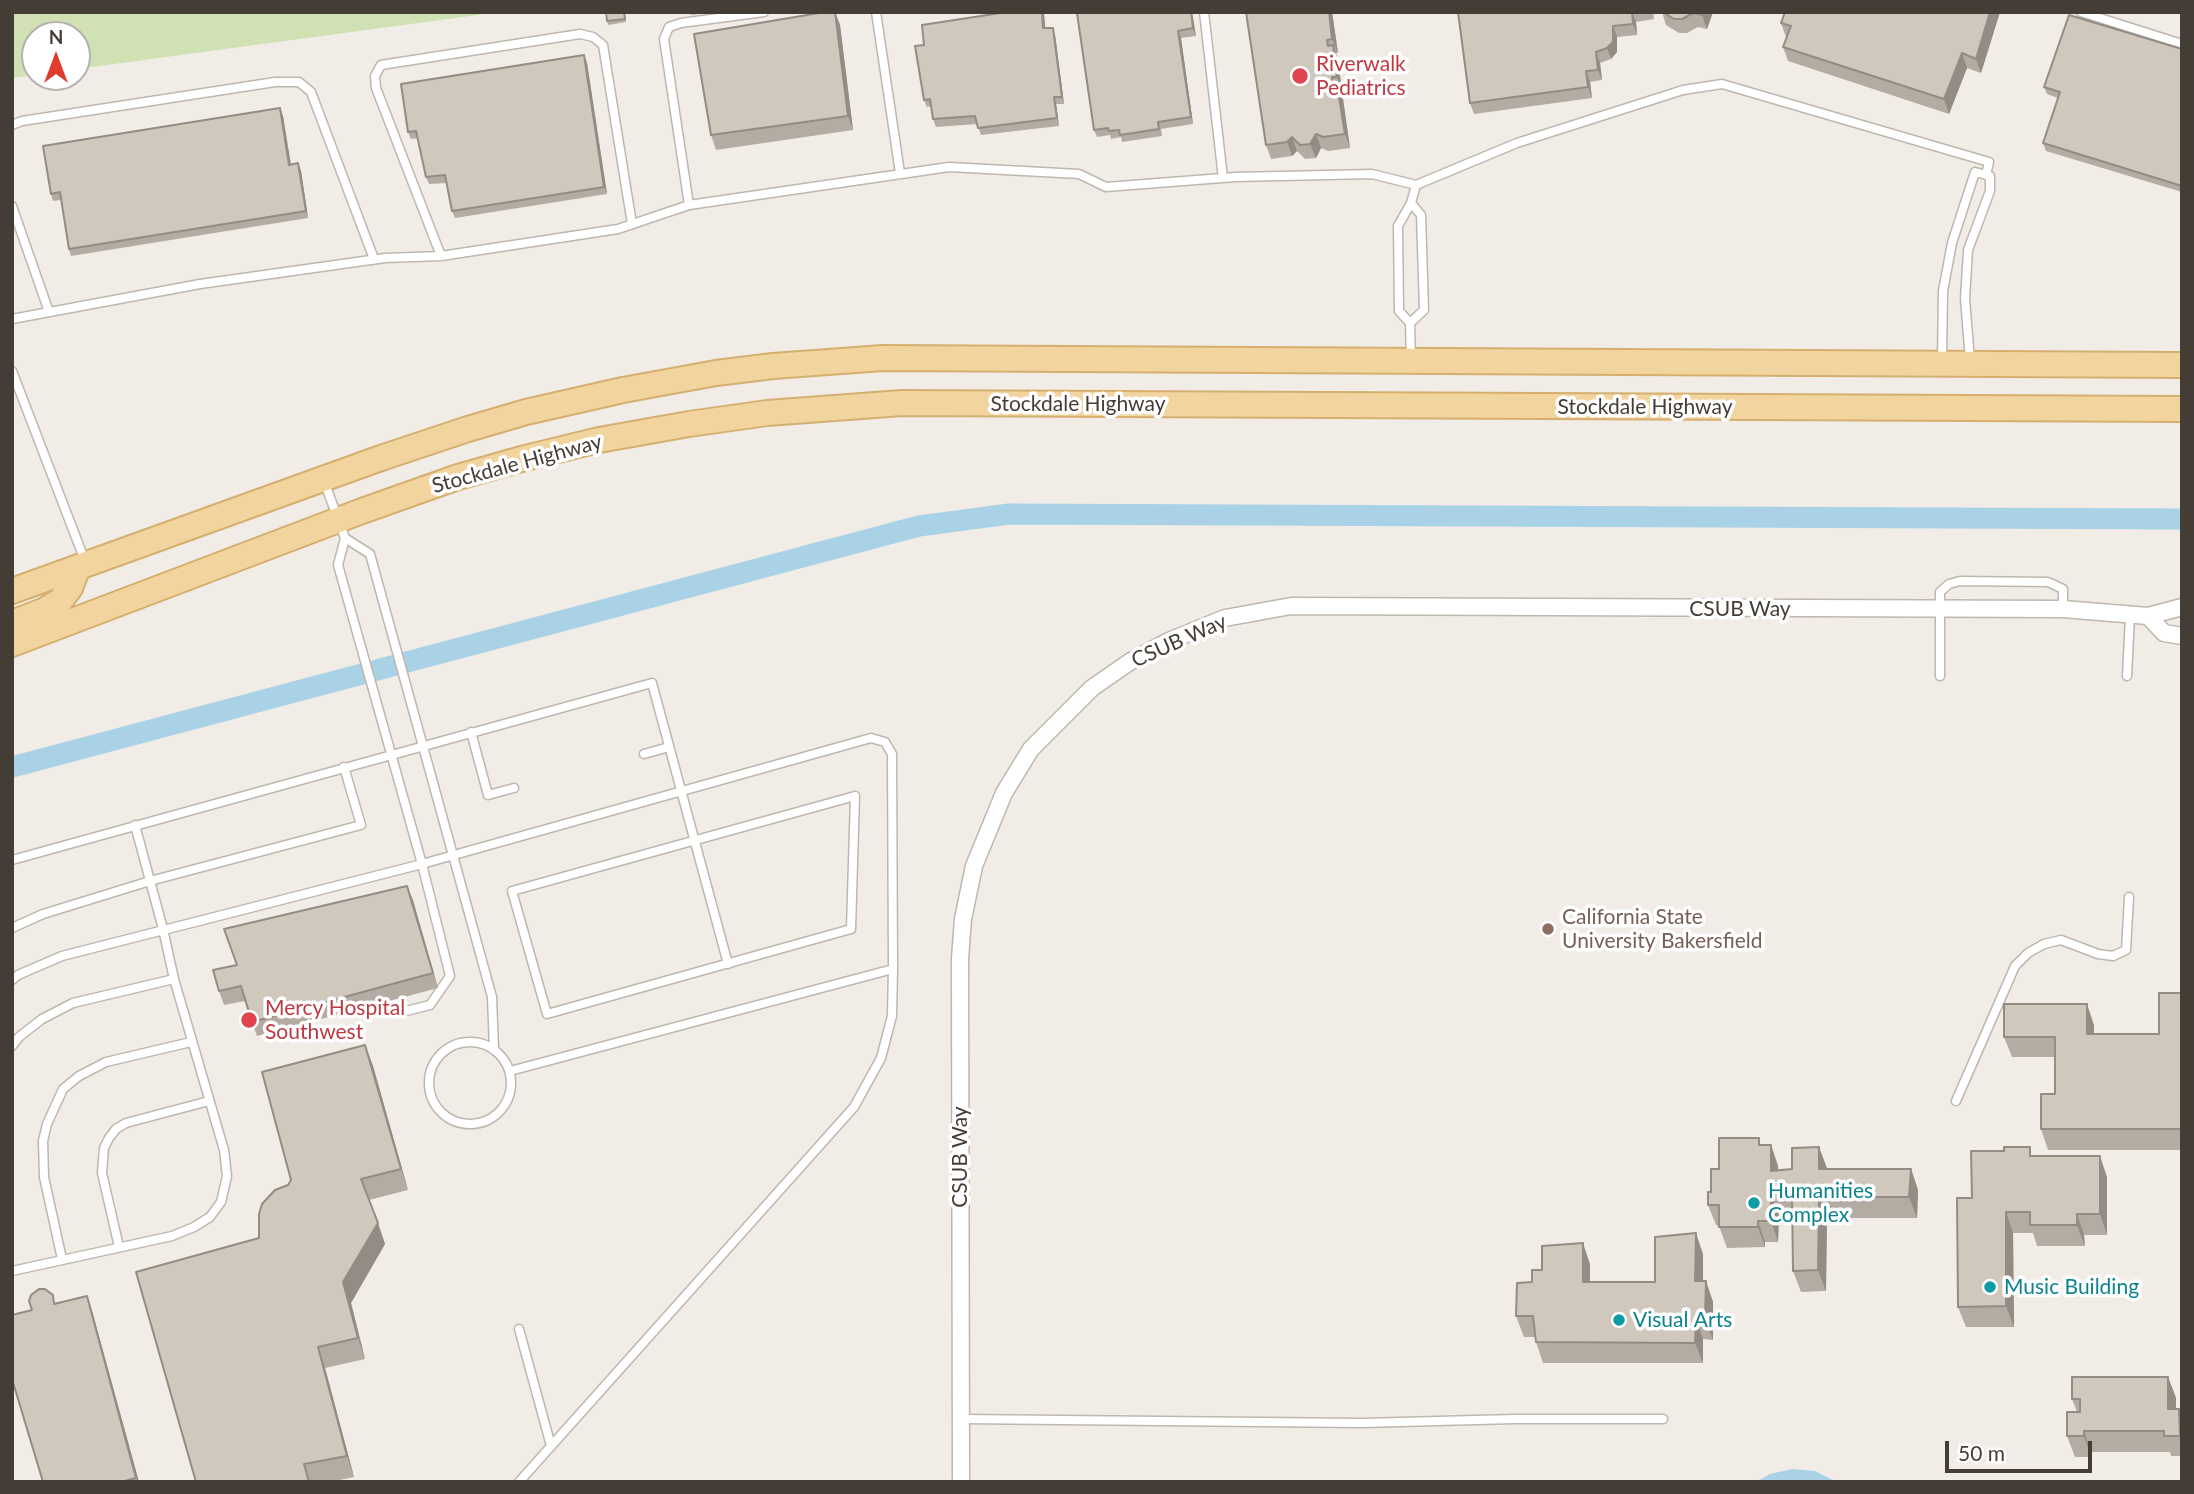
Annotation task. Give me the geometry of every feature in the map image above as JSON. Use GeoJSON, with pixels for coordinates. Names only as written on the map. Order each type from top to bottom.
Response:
{"type":"FeatureCollection","features":[{"type":"Feature","properties":{"kind":"main road","name":"Stockdale Highway"},"geometry":{"type":"LineString","coordinates":[[12,591],[437,439],[566,402],[716,373],[773,366],[883,358],[2182,365]]}},
{"type":"Feature","properties":{"kind":"main road","name":"Stockdale Highway"},"geometry":{"type":"LineString","coordinates":[[12,645],[342,529],[458,477],[599,440],[767,413],[902,403],[2182,409]]}},
{"type":"Feature","properties":{"kind":"main road"},"geometry":{"type":"LineString","coordinates":[[12,623],[60,601],[82,566]]}},
{"type":"Feature","properties":{"kind":"street","name":"CSUB Way"},"geometry":{"type":"LineString","coordinates":[[961,1482],[962,919],[974,866],[1004,793],[1031,749],[1092,688],[1130,661],[1169,641],[1225,618],[1290,606],[2063,609],[2148,616],[2182,607]]}},
{"type":"Feature","properties":{"kind":"street"},"geometry":{"type":"LineString","coordinates":[[2148,616],[2164,633],[2182,636]]}},
{"type":"Feature","properties":{"kind":"lane"},"geometry":{"type":"LineString","coordinates":[[689,205],[664,40],[669,27],[764,12]]}},
{"type":"Feature","properties":{"kind":"lane"},"geometry":{"type":"LineString","coordinates":[[876,12],[900,173]]}},
{"type":"Feature","properties":{"kind":"lane"},"geometry":{"type":"LineString","coordinates":[[1204,12],[1223,178]]}},
{"type":"Feature","properties":{"kind":"lane"},"geometry":{"type":"LineString","coordinates":[[2081,12],[2182,44]]}},
{"type":"Feature","properties":{"kind":"lane"},"geometry":{"type":"LineString","coordinates":[[441,256],[376,88],[375,76],[381,65],[580,34],[593,37],[603,45],[632,224]]}},
{"type":"Feature","properties":{"kind":"lane"},"geometry":{"type":"LineString","coordinates":[[12,125],[22,121],[262,84],[299,82],[312,92],[374,259]]}},
{"type":"Feature","properties":{"kind":"lane"},"geometry":{"type":"LineString","coordinates":[[12,319],[201,284],[374,259],[441,256],[618,229],[689,205],[949,167],[1079,174],[1106,187],[1223,178],[1372,174],[1416,185],[1517,143],[1683,90],[1722,84],[1989,162],[1986,175]]}},
{"type":"Feature","properties":{"kind":"lane"},"geometry":{"type":"LineString","coordinates":[[1942,363],[1943,291],[1952,243],[1975,172],[1990,176],[1990,191],[1968,250],[1965,299],[1970,363]]}},
{"type":"Feature","properties":{"kind":"lane"},"geometry":{"type":"LineString","coordinates":[[1411,361],[1410,323],[1399,311],[1398,226],[1416,185]]}},
{"type":"Feature","properties":{"kind":"lane"},"geometry":{"type":"LineString","coordinates":[[1410,203],[1421,215],[1424,310],[1410,323]]}},
{"type":"Feature","properties":{"kind":"lane"},"geometry":{"type":"LineString","coordinates":[[12,206],[49,312]]}},
{"type":"Feature","properties":{"kind":"lane"},"geometry":{"type":"LineString","coordinates":[[12,371],[82,566]]}},
{"type":"Feature","properties":{"kind":"lane"},"geometry":{"type":"LineString","coordinates":[[324,479],[342,529],[338,565],[422,864],[450,976],[430,1005],[402,1012]]}},
{"type":"Feature","properties":{"kind":"lane"},"geometry":{"type":"LineString","coordinates":[[342,529],[370,554],[492,997],[494,1050]]}},
{"type":"Feature","properties":{"kind":"lane"},"geometry":{"type":"LineString","coordinates":[[1940,676],[1940,592],[1949,584],[1960,581],[2048,582],[2063,589],[2063,609]]}},
{"type":"Feature","properties":{"kind":"lane"},"geometry":{"type":"LineString","coordinates":[[2127,676],[2130,615]]}},
{"type":"Feature","properties":{"kind":"lane"},"geometry":{"type":"LineString","coordinates":[[12,860],[652,683],[728,964]]}},
{"type":"Feature","properties":{"kind":"lane"},"geometry":{"type":"LineString","coordinates":[[471,732],[488,794],[514,788]]}},
{"type":"Feature","properties":{"kind":"lane"},"geometry":{"type":"LineString","coordinates":[[12,979],[62,956],[453,856],[871,738],[885,742],[892,754],[893,969],[892,1016],[881,1058],[855,1107],[519,1482]]}},
{"type":"Feature","properties":{"kind":"lane"},"geometry":{"type":"LineString","coordinates":[[645,754],[670,747]]}},
{"type":"Feature","properties":{"kind":"lane"},"geometry":{"type":"LineString","coordinates":[[12,928],[43,914],[150,881],[361,825],[344,767]]}},
{"type":"Feature","properties":{"kind":"lane"},"geometry":{"type":"LineString","coordinates":[[855,796],[851,929],[728,964],[547,1014],[512,891],[855,796]]}},
{"type":"Feature","properties":{"kind":"lane"},"geometry":{"type":"LineString","coordinates":[[12,1271],[172,1236],[209,1217],[222,1202],[227,1176],[224,1150],[191,1042],[135,825]]}},
{"type":"Feature","properties":{"kind":"lane"},"geometry":{"type":"LineString","coordinates":[[1956,1101],[2015,966],[2028,953],[2044,944],[2061,940],[2106,955],[2113,956],[2126,950],[2129,897]]}},
{"type":"Feature","properties":{"kind":"lane"},"geometry":{"type":"LineString","coordinates":[[510,1071],[893,969]]}},
{"type":"Feature","properties":{"kind":"lane"},"geometry":{"type":"LineString","coordinates":[[12,1046],[41,1019],[73,1003],[174,979]]}},
{"type":"Feature","properties":{"kind":"lane"},"geometry":{"type":"LineString","coordinates":[[62,1259],[44,1177],[43,1141],[47,1124],[63,1089],[79,1076],[106,1062],[191,1042]]}},
{"type":"Feature","properties":{"kind":"lane"},"geometry":{"type":"LineString","coordinates":[[468,1042],[482,1044],[494,1050],[504,1059],[510,1071],[512,1085],[502,1110],[479,1123],[466,1124],[442,1113],[434,1102],[430,1076],[443,1052],[468,1042]]}},
{"type":"Feature","properties":{"kind":"lane"},"geometry":{"type":"LineString","coordinates":[[119,1247],[102,1173],[104,1148],[109,1138],[116,1129],[127,1123],[209,1101]]}},
{"type":"Feature","properties":{"kind":"lane"},"geometry":{"type":"LineString","coordinates":[[519,1329],[551,1446]]}},
{"type":"Feature","properties":{"kind":"lane"},"geometry":{"type":"LineString","coordinates":[[961,1419],[1348,1423],[1663,1419]]}},
{"type":"Feature","properties":{"kind":"green space"},"geometry":{"type":"Polygon","coordinates":[[[12,12],[500,12],[91,67],[91,21],[21,21],[21,77],[12,78],[12,12]]]}},
{"type":"Feature","properties":{"kind":"water"},"geometry":{"type":"Polygon","coordinates":[[[1792,1469],[1815,1471],[1837,1482],[1756,1482],[1770,1474],[1792,1469]]]}},
{"type":"Feature","properties":{"kind":"building"},"geometry":{"type":"Polygon","coordinates":[[[606,12],[624,12],[625,19],[607,21],[606,12]]]}},
{"type":"Feature","properties":{"kind":"building"},"geometry":{"type":"Polygon","coordinates":[[[835,12],[848,116],[711,135],[694,34],[835,12]]]}},
{"type":"Feature","properties":{"kind":"building"},"geometry":{"type":"Polygon","coordinates":[[[1007,12],[1042,12],[1043,28],[1053,28],[1062,97],[1054,97],[1057,118],[978,128],[975,116],[933,119],[930,99],[924,100],[915,46],[924,45],[922,25],[1007,12]]]}},
{"type":"Feature","properties":{"kind":"building"},"geometry":{"type":"Polygon","coordinates":[[[1191,12],[1193,28],[1178,31],[1191,117],[1158,122],[1159,129],[1120,135],[1119,130],[1094,130],[1077,13],[1191,12]]]}},
{"type":"Feature","properties":{"kind":"building","name":"Riverwalk Pediatrics"},"geometry":{"type":"Polygon","coordinates":[[[1246,12],[1329,12],[1332,39],[1327,40],[1328,46],[1333,45],[1337,77],[1332,77],[1333,86],[1337,85],[1345,134],[1323,137],[1316,134],[1310,144],[1300,145],[1292,137],[1287,142],[1266,145],[1246,12]]]}},
{"type":"Feature","properties":{"kind":"building"},"geometry":{"type":"Polygon","coordinates":[[[1458,12],[1632,12],[1633,24],[1613,26],[1613,42],[1607,48],[1596,52],[1598,70],[1586,71],[1588,87],[1470,103],[1458,12]]]}},
{"type":"Feature","properties":{"kind":"building"},"geometry":{"type":"Polygon","coordinates":[[[1663,12],[1703,12],[1702,15],[1693,13],[1682,19],[1674,19],[1663,12]]]}},
{"type":"Feature","properties":{"kind":"building"},"geometry":{"type":"Polygon","coordinates":[[[1785,12],[1990,12],[1976,59],[1962,53],[1944,99],[1783,47],[1791,26],[1781,23],[1785,12]]]}},
{"type":"Feature","properties":{"kind":"building"},"geometry":{"type":"Polygon","coordinates":[[[2069,15],[2182,49],[2182,186],[2043,143],[2060,92],[2044,87],[2069,15]]]}},
{"type":"Feature","properties":{"kind":"building"},"geometry":{"type":"Polygon","coordinates":[[[584,55],[604,187],[452,211],[445,175],[426,177],[416,131],[408,132],[401,84],[584,55]]]}},
{"type":"Feature","properties":{"kind":"building"},"geometry":{"type":"Polygon","coordinates":[[[280,108],[289,165],[298,163],[306,211],[69,249],[60,192],[51,194],[43,146],[280,108]]]}},
{"type":"Feature","properties":{"kind":"building"},"geometry":{"type":"Polygon","coordinates":[[[407,886],[433,973],[252,1022],[241,986],[219,991],[213,970],[237,965],[224,929],[407,886]]]}},
{"type":"Feature","properties":{"kind":"building"},"geometry":{"type":"Polygon","coordinates":[[[2159,993],[2182,993],[2182,1129],[2041,1129],[2041,1094],[2055,1094],[2055,1037],[2004,1037],[2004,1004],[2087,1004],[2087,1034],[2159,1034],[2159,993]]]}},
{"type":"Feature","properties":{"kind":"building"},"geometry":{"type":"Polygon","coordinates":[[[365,1045],[401,1169],[361,1179],[378,1223],[343,1282],[358,1338],[318,1347],[347,1456],[304,1464],[309,1482],[196,1482],[136,1272],[259,1238],[259,1214],[262,1204],[275,1190],[288,1185],[291,1180],[262,1072],[365,1045]]]}},
{"type":"Feature","properties":{"kind":"building"},"geometry":{"type":"Polygon","coordinates":[[[1719,1138],[1759,1138],[1759,1145],[1771,1145],[1771,1171],[1792,1169],[1792,1148],[1819,1147],[1819,1169],[1911,1169],[1909,1197],[1819,1197],[1818,1270],[1793,1271],[1792,1196],[1771,1195],[1771,1221],[1758,1221],[1758,1227],[1719,1227],[1719,1205],[1708,1205],[1708,1192],[1711,1192],[1711,1169],[1719,1169],[1719,1138]]]}},
{"type":"Feature","properties":{"kind":"building","name":"Music Building"},"geometry":{"type":"Polygon","coordinates":[[[2004,1147],[2030,1147],[2030,1156],[2100,1156],[2100,1214],[2077,1214],[2077,1225],[2030,1225],[2030,1212],[2006,1212],[2006,1306],[1958,1307],[1957,1198],[1972,1198],[1971,1151],[2004,1151],[2004,1147]]]}},
{"type":"Feature","properties":{"kind":"building","name":"Visual Arts"},"geometry":{"type":"Polygon","coordinates":[[[1696,1233],[1695,1281],[1706,1281],[1705,1319],[1696,1319],[1695,1343],[1536,1342],[1533,1316],[1516,1316],[1517,1283],[1532,1282],[1532,1270],[1542,1270],[1542,1246],[1583,1243],[1583,1282],[1655,1282],[1655,1237],[1696,1233]]]}},
{"type":"Feature","properties":{"kind":"building"},"geometry":{"type":"Polygon","coordinates":[[[39,1289],[45,1289],[53,1295],[54,1304],[87,1296],[136,1478],[121,1482],[43,1482],[12,1379],[12,1315],[32,1310],[29,1301],[31,1295],[39,1289]]]}},
{"type":"Feature","properties":{"kind":"building"},"geometry":{"type":"Polygon","coordinates":[[[2072,1377],[2168,1377],[2168,1409],[2179,1409],[2180,1436],[2164,1436],[2164,1431],[2084,1431],[2084,1436],[2067,1436],[2067,1412],[2080,1412],[2080,1399],[2072,1399],[2072,1377]]]}},
{"type":"Feature","properties":{"kind":"waterway"},"geometry":{"type":"LineString","coordinates":[[12,767],[919,526],[1009,514],[2182,519]]}},
{"type":"Feature","properties":{"kind":"place","name":"Riverwalk Pediatrics"},"geometry":{"type":"Point","coordinates":[1300,76]}},
{"type":"Feature","properties":{"kind":"place","name":"California State University Bakersfield"},"geometry":{"type":"Point","coordinates":[1548,929]}},
{"type":"Feature","properties":{"kind":"place","name":"Mercy Hospital Southwest"},"geometry":{"type":"Point","coordinates":[249,1020]}},
{"type":"Feature","properties":{"kind":"place","name":"Humanities Complex"},"geometry":{"type":"Point","coordinates":[1754,1203]}},
{"type":"Feature","properties":{"kind":"place","name":"Music Building"},"geometry":{"type":"Point","coordinates":[1990,1287]}},
{"type":"Feature","properties":{"kind":"place","name":"Visual Arts"},"geometry":{"type":"Point","coordinates":[1619,1320]}}]}
